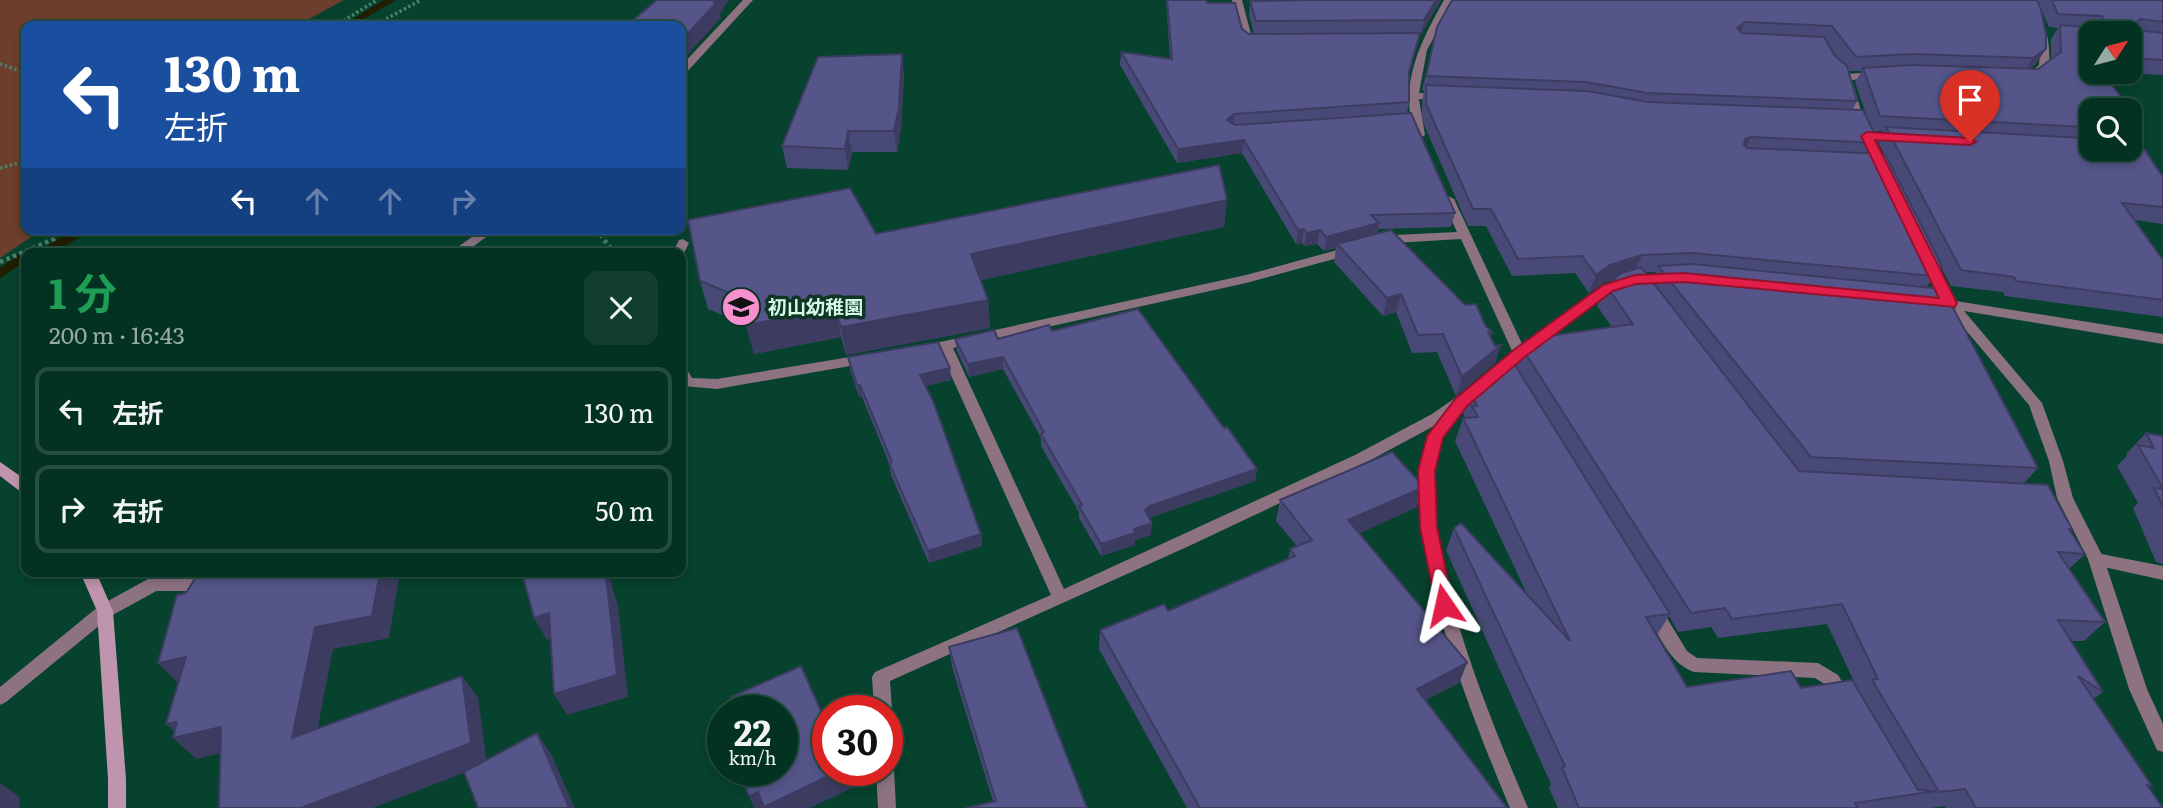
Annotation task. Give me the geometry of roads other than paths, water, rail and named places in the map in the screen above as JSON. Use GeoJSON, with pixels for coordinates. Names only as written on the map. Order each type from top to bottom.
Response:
{"type":"FeatureCollection","features":[{"type":"Feature","properties":{"kind":"street"},"geometry":{"type":"LineString","coordinates":[[686,67],[748,0]]}},
{"type":"Feature","properties":{"kind":"street"},"geometry":{"type":"LineString","coordinates":[[1237,0],[1248,41],[1275,41]]}},
{"type":"Feature","properties":{"kind":"street"},"geometry":{"type":"LineString","coordinates":[[1425,146],[1414,121],[1413,86],[1426,40],[1449,0]]}},
{"type":"Feature","properties":{"kind":"street"},"geometry":{"type":"LineString","coordinates":[[2013,77],[2027,78],[2044,66],[2050,33],[2030,0]]}},
{"type":"Feature","properties":{"kind":"street"},"geometry":{"type":"LineString","coordinates":[[1412,40],[1426,40]]}},
{"type":"Feature","properties":{"kind":"street"},"geometry":{"type":"LineString","coordinates":[[1835,67],[1846,77],[1852,121],[1874,136],[1876,166],[1893,185]]}},
{"type":"Feature","properties":{"kind":"street"},"geometry":{"type":"LineString","coordinates":[[1846,77],[1892,74]]}},
{"type":"Feature","properties":{"kind":"street"},"geometry":{"type":"LineString","coordinates":[[1414,96],[1456,98]]}},
{"type":"Feature","properties":{"kind":"street"},"geometry":{"type":"LineString","coordinates":[[1401,122],[1414,121]]}},
{"type":"Feature","properties":{"kind":"street"},"geometry":{"type":"LineString","coordinates":[[1441,184],[1520,353]]}},
{"type":"Feature","properties":{"kind":"street"},"geometry":{"type":"LineString","coordinates":[[463,248],[482,235]]}},
{"type":"Feature","properties":{"kind":"street"},"geometry":{"type":"LineString","coordinates":[[905,353],[1246,279],[1394,239],[1463,235]]}},
{"type":"Feature","properties":{"kind":"street"},"geometry":{"type":"LineString","coordinates":[[1921,243],[1950,303],[2035,403],[2056,461],[2058,498],[2096,559],[2138,688],[2163,744]]}},
{"type":"Feature","properties":{"kind":"street"},"geometry":{"type":"LineString","coordinates":[[882,695],[881,677],[1163,554],[1313,481],[1462,402],[1507,373],[1520,353],[1608,288],[1635,279]]}},
{"type":"Feature","properties":{"kind":"street"},"geometry":{"type":"LineString","coordinates":[[1924,301],[1950,303],[2163,339]]}},
{"type":"Feature","properties":{"kind":"street"},"geometry":{"type":"LineString","coordinates":[[945,346],[1060,597]]}},
{"type":"Feature","properties":{"kind":"street"},"geometry":{"type":"LineString","coordinates":[[686,380],[688,383],[717,384],[878,357]]}},
{"type":"Feature","properties":{"kind":"street"},"geometry":{"type":"LineString","coordinates":[[1462,402],[1435,436],[1426,471],[1429,527],[1444,605],[1519,808]]}},
{"type":"Feature","properties":{"kind":"street"},"geometry":{"type":"LineString","coordinates":[[0,468],[21,484]]}},
{"type":"Feature","properties":{"kind":"street"},"geometry":{"type":"LineString","coordinates":[[2096,559],[2163,573]]}},
{"type":"Feature","properties":{"kind":"street"},"geometry":{"type":"LineString","coordinates":[[90,577],[105,611],[117,808]]}},
{"type":"Feature","properties":{"kind":"street"},"geometry":{"type":"LineString","coordinates":[[0,697],[105,611],[159,578],[230,583]]}},
{"type":"Feature","properties":{"kind":"street"},"geometry":{"type":"LineString","coordinates":[[1646,598],[1681,656],[1694,665],[1818,671],[1832,680],[1853,715]]}},
{"type":"Feature","properties":{"kind":"street"},"geometry":{"type":"LineString","coordinates":[[886,786],[887,808]]}},
{"type":"Feature","properties":{"kind":"waterway"},"geometry":{"type":"LineString","coordinates":[[355,21],[391,0]]}},
{"type":"Feature","properties":{"kind":"waterway"},"geometry":{"type":"LineString","coordinates":[[52,248],[73,235]]}},
{"type":"Feature","properties":{"kind":"waterway"},"geometry":{"type":"LineString","coordinates":[[0,274],[21,259]]}},
{"type":"Feature","properties":{"kind":"place","name":"初山幼稚園"},"geometry":{"type":"Point","coordinates":[741,307]}}]}
